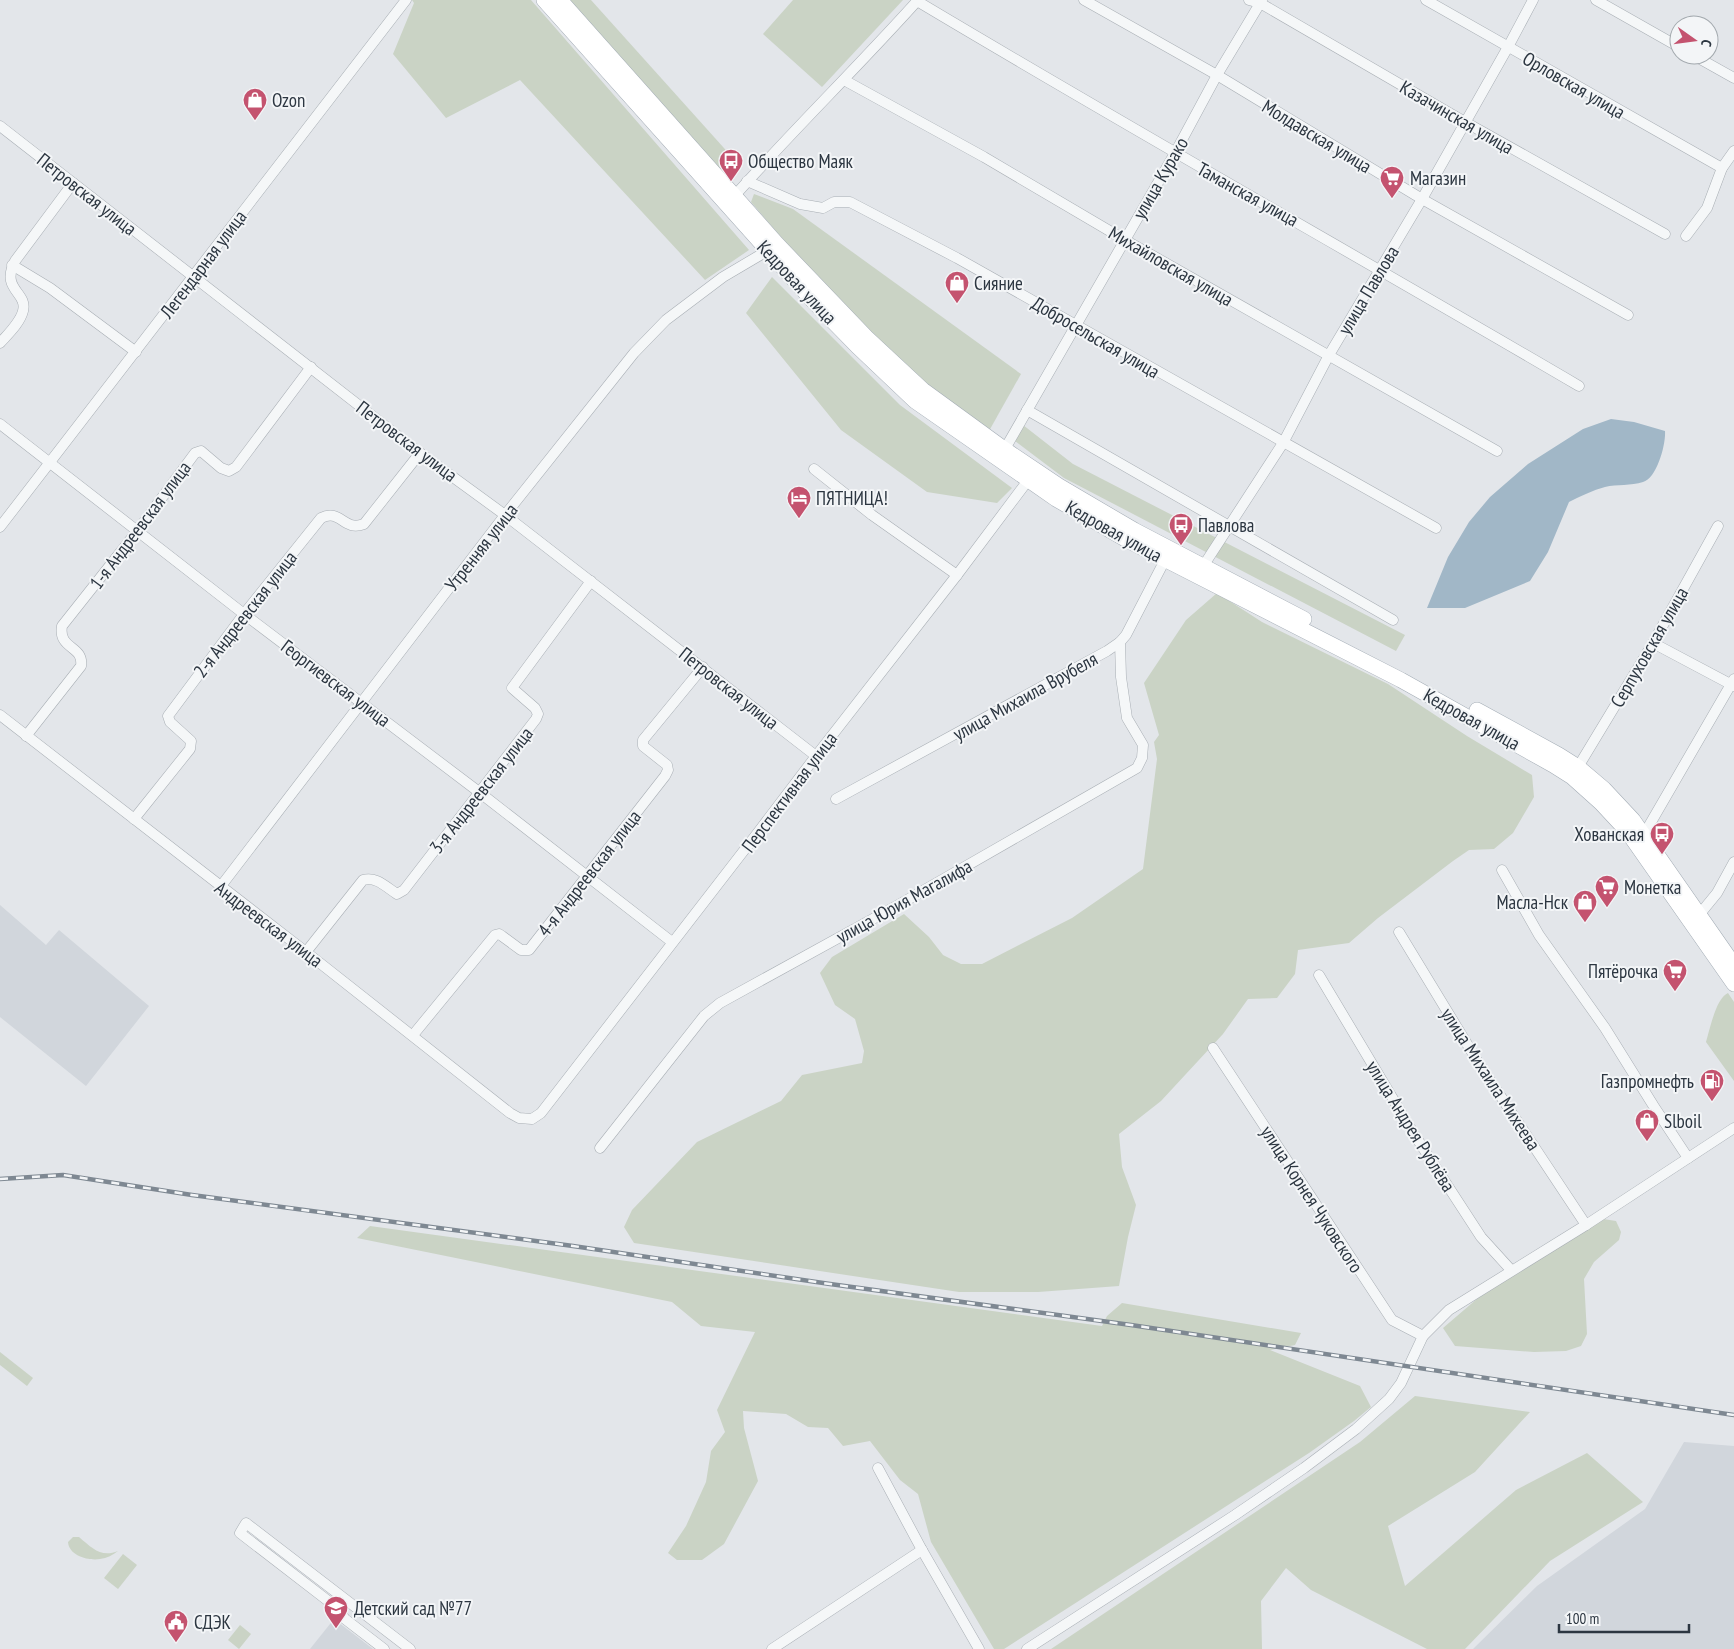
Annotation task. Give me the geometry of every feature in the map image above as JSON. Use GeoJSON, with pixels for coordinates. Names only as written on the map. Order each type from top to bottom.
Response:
{"type":"FeatureCollection","features":[{"type":"Feature","properties":{"kind":"main road","name":"Кедровая улица"},"geometry":{"type":"LineString","coordinates":[[544,0],[730,201],[857,346],[916,401],[1002,454],[1032,476],[1126,525],[1168,555],[1516,731],[1578,767],[1610,795],[1632,820],[1734,964]]}},
{"type":"Feature","properties":{"kind":"main road","name":"Кедровая улица"},"geometry":{"type":"LineString","coordinates":[[560,0],[730,201]]}},
{"type":"Feature","properties":{"kind":"main road","name":"Кедровая улица"},"geometry":{"type":"LineString","coordinates":[[1200,571],[1553,764],[1572,777],[1601,803],[1626,831],[1734,984]]}},
{"type":"Feature","properties":{"kind":"street","name":"Легендарная улица"},"geometry":{"type":"LineString","coordinates":[[0,528],[406,0]]}},
{"type":"Feature","properties":{"kind":"street"},"geometry":{"type":"LineString","coordinates":[[730,201],[918,0]]}},
{"type":"Feature","properties":{"kind":"street","name":"Таманская улица"},"geometry":{"type":"LineString","coordinates":[[918,0],[1175,153],[1380,269],[1579,386]]}},
{"type":"Feature","properties":{"kind":"street","name":"Молдавская улица"},"geometry":{"type":"LineString","coordinates":[[1084,0],[1217,75],[1422,199],[1628,314]]}},
{"type":"Feature","properties":{"kind":"street","name":"Казачинская улица"},"geometry":{"type":"LineString","coordinates":[[1249,0],[1261,2],[1465,122],[1665,234]]}},
{"type":"Feature","properties":{"kind":"street","name":"Орловская улица"},"geometry":{"type":"LineString","coordinates":[[1426,0],[1722,168]]}},
{"type":"Feature","properties":{"kind":"street","name":"улица Павлова"},"geometry":{"type":"LineString","coordinates":[[1200,571],[1283,443],[1329,355],[1422,199],[1533,0]]}},
{"type":"Feature","properties":{"kind":"street"},"geometry":{"type":"LineString","coordinates":[[1596,0],[1669,41]]}},
{"type":"Feature","properties":{"kind":"street","name":"улица Курако"},"geometry":{"type":"LineString","coordinates":[[1002,454],[1074,325],[1175,153],[1217,75],[1261,2]]}},
{"type":"Feature","properties":{"kind":"street"},"geometry":{"type":"LineString","coordinates":[[1711,65],[1734,78]]}},
{"type":"Feature","properties":{"kind":"street","name":"Михайловская улица"},"geometry":{"type":"LineString","coordinates":[[844,80],[984,156],[1125,240],[1497,451]]}},
{"type":"Feature","properties":{"kind":"street","name":"Петровская улица"},"geometry":{"type":"LineString","coordinates":[[0,126],[816,756]]}},
{"type":"Feature","properties":{"kind":"street"},"geometry":{"type":"LineString","coordinates":[[1686,236],[1707,208],[1722,168],[1734,151]]}},
{"type":"Feature","properties":{"kind":"street","name":"Добросельская улица"},"geometry":{"type":"LineString","coordinates":[[747,181],[800,204],[823,208],[834,202],[850,202],[956,258],[1436,528]]}},
{"type":"Feature","properties":{"kind":"street"},"geometry":{"type":"LineString","coordinates":[[0,343],[20,319],[24,308],[9,282],[8,273],[73,183]]}},
{"type":"Feature","properties":{"kind":"street","name":"Утренняя улица"},"geometry":{"type":"LineString","coordinates":[[221,886],[506,515],[634,352],[666,320],[723,277],[772,248]]}},
{"type":"Feature","properties":{"kind":"street"},"geometry":{"type":"LineString","coordinates":[[12,265],[50,288],[136,352]]}},
{"type":"Feature","properties":{"kind":"street","name":"1-я Андреевская улица"},"geometry":{"type":"LineString","coordinates":[[26,736],[81,666],[82,660],[80,655],[62,639],[62,626],[138,530],[195,453],[201,451],[221,468],[229,471],[236,467],[311,367]]}},
{"type":"Feature","properties":{"kind":"street"},"geometry":{"type":"LineString","coordinates":[[1027,410],[1393,620]]}},
{"type":"Feature","properties":{"kind":"street","name":"Георгиевская улица"},"geometry":{"type":"LineString","coordinates":[[0,424],[244,614],[479,792],[672,942]]}},
{"type":"Feature","properties":{"kind":"street","name":"2-я Андреевская улица"},"geometry":{"type":"LineString","coordinates":[[134,819],[190,749],[191,741],[170,722],[168,716],[244,614],[321,518],[328,515],[334,516],[349,525],[357,527],[364,524],[420,452]]}},
{"type":"Feature","properties":{"kind":"street"},"geometry":{"type":"LineString","coordinates":[[814,470],[872,515],[957,575]]}},
{"type":"Feature","properties":{"kind":"street","name":"Перспективная улица"},"geometry":{"type":"LineString","coordinates":[[541,1113],[672,942],[760,832],[816,756],[1032,476]]}},
{"type":"Feature","properties":{"kind":"street","name":"Серпуховская улица"},"geometry":{"type":"LineString","coordinates":[[1578,767],[1653,643],[1718,526]]}},
{"type":"Feature","properties":{"kind":"street","name":"улица Михаила Врубеля"},"geometry":{"type":"LineString","coordinates":[[836,799],[1107,651],[1120,642],[1126,635],[1168,555]]}},
{"type":"Feature","properties":{"kind":"street","name":"3-я Андреевская улица"},"geometry":{"type":"LineString","coordinates":[[306,952],[363,880],[369,878],[375,880],[397,894],[404,890],[536,719],[538,714],[535,708],[512,688],[591,581]]}},
{"type":"Feature","properties":{"kind":"street","name":"улица Юрия Магалифа"},"geometry":{"type":"LineString","coordinates":[[600,1148],[704,1016],[720,1002],[900,904],[1138,768],[1142,758],[1143,746],[1127,718],[1121,677],[1120,642]]}},
{"type":"Feature","properties":{"kind":"street"},"geometry":{"type":"LineString","coordinates":[[1643,836],[1733,683],[1653,643]]}},
{"type":"Feature","properties":{"kind":"street","name":"4-я Андреевская улица"},"geometry":{"type":"LineString","coordinates":[[412,1035],[495,935],[499,934],[522,950],[529,950],[588,876],[665,776],[668,770],[667,765],[643,746],[643,740],[703,667]]}},
{"type":"Feature","properties":{"kind":"street","name":"Андреевская улица"},"geometry":{"type":"LineString","coordinates":[[0,716],[306,952],[510,1113],[519,1118],[532,1119],[541,1113]]}},
{"type":"Feature","properties":{"kind":"street"},"geometry":{"type":"LineString","coordinates":[[1699,914],[1717,893],[1734,862]]}},
{"type":"Feature","properties":{"kind":"street"},"geometry":{"type":"LineString","coordinates":[[1502,870],[1539,935],[1605,1028],[1652,1105],[1688,1158]]}},
{"type":"Feature","properties":{"kind":"street","name":"улица Михаила Михеева"},"geometry":{"type":"LineString","coordinates":[[1399,932],[1478,1062],[1586,1225]]}},
{"type":"Feature","properties":{"kind":"street","name":"улица Андрея Рублёва"},"geometry":{"type":"LineString","coordinates":[[1319,975],[1414,1134],[1476,1229],[1511,1270]]}},
{"type":"Feature","properties":{"kind":"street","name":"улица Корнея Чуковского"},"geometry":{"type":"LineString","coordinates":[[1213,1048],[1392,1320],[1424,1336]]}},
{"type":"Feature","properties":{"kind":"street"},"geometry":{"type":"LineString","coordinates":[[1027,1649],[1235,1515],[1304,1468],[1356,1429],[1379,1409],[1395,1391],[1401,1383],[1424,1336],[1449,1310],[1586,1225],[1734,1128]]}},
{"type":"Feature","properties":{"kind":"street"},"geometry":{"type":"LineString","coordinates":[[878,1468],[922,1550],[979,1649]]}},
{"type":"Feature","properties":{"kind":"street"},"geometry":{"type":"LineString","coordinates":[[384,1649],[345,1619],[336,1607],[240,1533],[246,1523],[410,1649]]}},
{"type":"Feature","properties":{"kind":"street"},"geometry":{"type":"LineString","coordinates":[[772,1649],[922,1550]]}},
{"type":"Feature","properties":{"kind":"shaded area"},"geometry":{"type":"Polygon","coordinates":[[[0,905],[46,945],[59,930],[149,1006],[86,1086],[0,1017],[0,905]]]}},
{"type":"Feature","properties":{"kind":"shaded area"},"geometry":{"type":"Polygon","coordinates":[[[1684,1442],[1734,1446],[1734,1649],[1473,1649],[1537,1586],[1645,1509],[1684,1442]]]}},
{"type":"Feature","properties":{"kind":"shaded area","name":"Детский сад №77"},"geometry":{"type":"Polygon","coordinates":[[[334,1619],[373,1649],[310,1649],[334,1619]]]}},
{"type":"Feature","properties":{"kind":"green space"},"geometry":{"type":"Polygon","coordinates":[[[412,0],[531,0],[749,250],[705,280],[520,80],[446,118],[393,54],[414,3],[412,0]]]}},
{"type":"Feature","properties":{"kind":"green space"},"geometry":{"type":"Polygon","coordinates":[[[562,0],[591,0],[741,167],[725,183],[562,0]]]}},
{"type":"Feature","properties":{"kind":"green space"},"geometry":{"type":"Polygon","coordinates":[[[793,0],[903,0],[822,87],[763,34],[793,0]]]}},
{"type":"Feature","properties":{"kind":"green space"},"geometry":{"type":"Polygon","coordinates":[[[754,194],[793,209],[1021,374],[989,431],[912,372],[825,289],[751,202],[754,194]]]}},
{"type":"Feature","properties":{"kind":"green space"},"geometry":{"type":"Polygon","coordinates":[[[772,277],[900,405],[1012,488],[997,503],[927,492],[841,430],[746,313],[772,277]]]}},
{"type":"Feature","properties":{"kind":"green space"},"geometry":{"type":"Polygon","coordinates":[[[1023,425],[1073,464],[1405,635],[1396,651],[1064,478],[1015,441],[1023,425]]]}},
{"type":"Feature","properties":{"kind":"green space"},"geometry":{"type":"Polygon","coordinates":[[[1217,593],[1262,622],[1388,684],[1467,736],[1532,775],[1534,797],[1513,833],[1494,849],[1469,850],[1378,918],[1349,943],[1298,950],[1295,974],[1277,998],[1248,999],[1223,1034],[1161,1101],[1119,1134],[1122,1167],[1136,1205],[1119,1286],[1038,1292],[959,1292],[634,1243],[624,1227],[632,1210],[697,1142],[781,1101],[802,1075],[862,1063],[864,1051],[855,1019],[835,1005],[820,973],[832,957],[904,914],[929,937],[943,955],[961,964],[982,964],[1072,918],[1143,869],[1157,759],[1154,742],[1159,735],[1144,683],[1186,620],[1217,593]]]}},
{"type":"Feature","properties":{"kind":"green space"},"geometry":{"type":"Polygon","coordinates":[[[1728,993],[1734,1002],[1734,1081],[1706,1042],[1717,1007],[1728,993]]]}},
{"type":"Feature","properties":{"kind":"green space"},"geometry":{"type":"Polygon","coordinates":[[[1603,1219],[1616,1221],[1621,1232],[1619,1240],[1594,1262],[1584,1279],[1587,1334],[1581,1346],[1566,1351],[1534,1352],[1455,1346],[1443,1328],[1478,1298],[1603,1219]]]}},
{"type":"Feature","properties":{"kind":"green space"},"geometry":{"type":"Polygon","coordinates":[[[370,1226],[1102,1326],[1107,1316],[1122,1303],[1301,1333],[1295,1345],[1270,1350],[1360,1386],[1371,1407],[1309,1453],[1004,1649],[994,1649],[931,1542],[918,1494],[900,1480],[870,1441],[843,1446],[828,1428],[808,1427],[786,1414],[743,1411],[744,1428],[758,1481],[724,1544],[702,1560],[677,1560],[668,1553],[686,1526],[706,1482],[711,1451],[725,1432],[717,1410],[755,1332],[701,1326],[672,1302],[357,1238],[370,1226]]]}},
{"type":"Feature","properties":{"kind":"green space"},"geometry":{"type":"Polygon","coordinates":[[[0,1352],[33,1378],[27,1386],[0,1365],[0,1352]]]}},
{"type":"Feature","properties":{"kind":"green space"},"geometry":{"type":"Polygon","coordinates":[[[1415,1396],[1530,1412],[1475,1472],[1388,1526],[1405,1586],[1516,1490],[1587,1453],[1643,1502],[1550,1561],[1465,1649],[1427,1649],[1311,1590],[1286,1568],[1261,1601],[1262,1649],[1051,1649],[1360,1442],[1415,1396]]]}},
{"type":"Feature","properties":{"kind":"green space"},"geometry":{"type":"Polygon","coordinates":[[[73,1537],[79,1537],[102,1553],[118,1551],[103,1559],[85,1558],[76,1554],[69,1547],[68,1542],[73,1537]]]}},
{"type":"Feature","properties":{"kind":"green space"},"geometry":{"type":"Polygon","coordinates":[[[123,1554],[137,1565],[118,1589],[104,1578],[123,1554]]]}},
{"type":"Feature","properties":{"kind":"green space"},"geometry":{"type":"Polygon","coordinates":[[[240,1625],[251,1634],[239,1649],[228,1640],[240,1625]]]}},
{"type":"Feature","properties":{"kind":"water"},"geometry":{"type":"Polygon","coordinates":[[[1611,419],[1634,422],[1665,431],[1660,460],[1648,479],[1638,483],[1600,488],[1569,502],[1548,552],[1530,581],[1465,608],[1427,608],[1448,557],[1469,522],[1490,497],[1528,464],[1583,429],[1611,419]]]}},
{"type":"Feature","properties":{"kind":"railway"},"geometry":{"type":"LineString","coordinates":[[0,1179],[63,1175],[192,1195],[573,1246],[830,1284],[1131,1325],[1734,1415]]}},
{"type":"Feature","properties":{"kind":"place","name":"Ozon"},"geometry":{"type":"Point","coordinates":[255,121]}},
{"type":"Feature","properties":{"kind":"place","name":"Общество Маяк"},"geometry":{"type":"Point","coordinates":[731,182]}},
{"type":"Feature","properties":{"kind":"place","name":"Магазин"},"geometry":{"type":"Point","coordinates":[1392,199]}},
{"type":"Feature","properties":{"kind":"place","name":"Сияние"},"geometry":{"type":"Point","coordinates":[957,304]}},
{"type":"Feature","properties":{"kind":"place","name":"ПЯТНИЦА!"},"geometry":{"type":"Point","coordinates":[799,519]}},
{"type":"Feature","properties":{"kind":"place","name":"Павлова"},"geometry":{"type":"Point","coordinates":[1181,546]}},
{"type":"Feature","properties":{"kind":"place","name":"Хованская"},"geometry":{"type":"Point","coordinates":[1662,855]}},
{"type":"Feature","properties":{"kind":"place","name":"Монетка"},"geometry":{"type":"Point","coordinates":[1607,908]}},
{"type":"Feature","properties":{"kind":"place","name":"Масла-Нск"},"geometry":{"type":"Point","coordinates":[1585,923]}},
{"type":"Feature","properties":{"kind":"place","name":"Пятёрочка"},"geometry":{"type":"Point","coordinates":[1675,992]}},
{"type":"Feature","properties":{"kind":"place","name":"Газпромнефть"},"geometry":{"type":"Point","coordinates":[1712,1102]}},
{"type":"Feature","properties":{"kind":"place","name":"Slboil"},"geometry":{"type":"Point","coordinates":[1647,1142]}},
{"type":"Feature","properties":{"kind":"place","name":"Детский сад №77"},"geometry":{"type":"Point","coordinates":[336,1629]}},
{"type":"Feature","properties":{"kind":"place","name":"СДЭК"},"geometry":{"type":"Point","coordinates":[176,1643]}}]}
